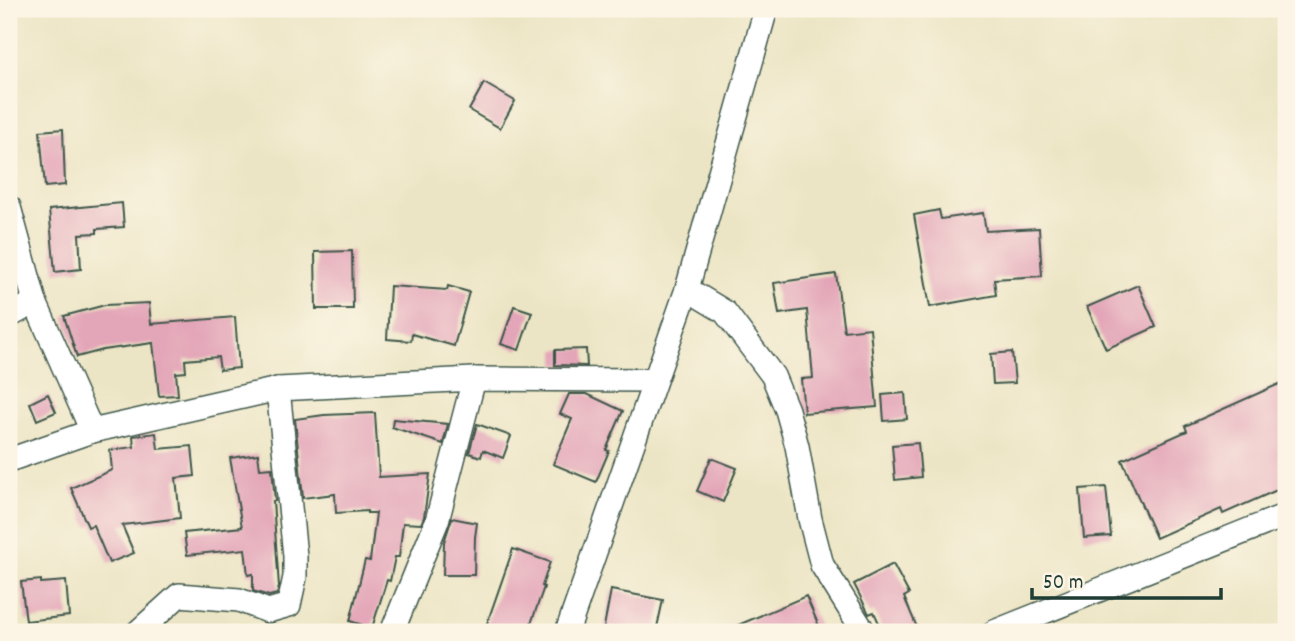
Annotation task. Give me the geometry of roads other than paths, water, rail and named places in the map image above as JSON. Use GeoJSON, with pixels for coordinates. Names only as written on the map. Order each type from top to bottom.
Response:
{"type":"FeatureCollection","features":[{"type":"Feature","properties":{"kind":"street"},"geometry":{"type":"LineString","coordinates":[[567,632],[687,289],[766,9]]}},
{"type":"Feature","properties":{"kind":"street"},"geometry":{"type":"LineString","coordinates":[[9,207],[35,302],[92,431]]}},
{"type":"Feature","properties":{"kind":"street"},"geometry":{"type":"LineString","coordinates":[[687,289],[725,312],[773,376],[787,410],[797,446],[810,519],[822,565],[864,632]]}},
{"type":"Feature","properties":{"kind":"street"},"geometry":{"type":"LineString","coordinates":[[9,316],[35,302]]}},
{"type":"Feature","properties":{"kind":"street"},"geometry":{"type":"LineString","coordinates":[[9,460],[92,431],[278,389],[474,379],[654,380]]}},
{"type":"Feature","properties":{"kind":"street"},"geometry":{"type":"LineString","coordinates":[[392,632],[438,521],[474,379]]}},
{"type":"Feature","properties":{"kind":"street"},"geometry":{"type":"LineString","coordinates":[[138,632],[179,595],[239,600],[268,611],[289,605],[295,577],[295,556],[278,389]]}},
{"type":"Feature","properties":{"kind":"street"},"geometry":{"type":"LineString","coordinates":[[994,632],[1286,515]]}}]}
